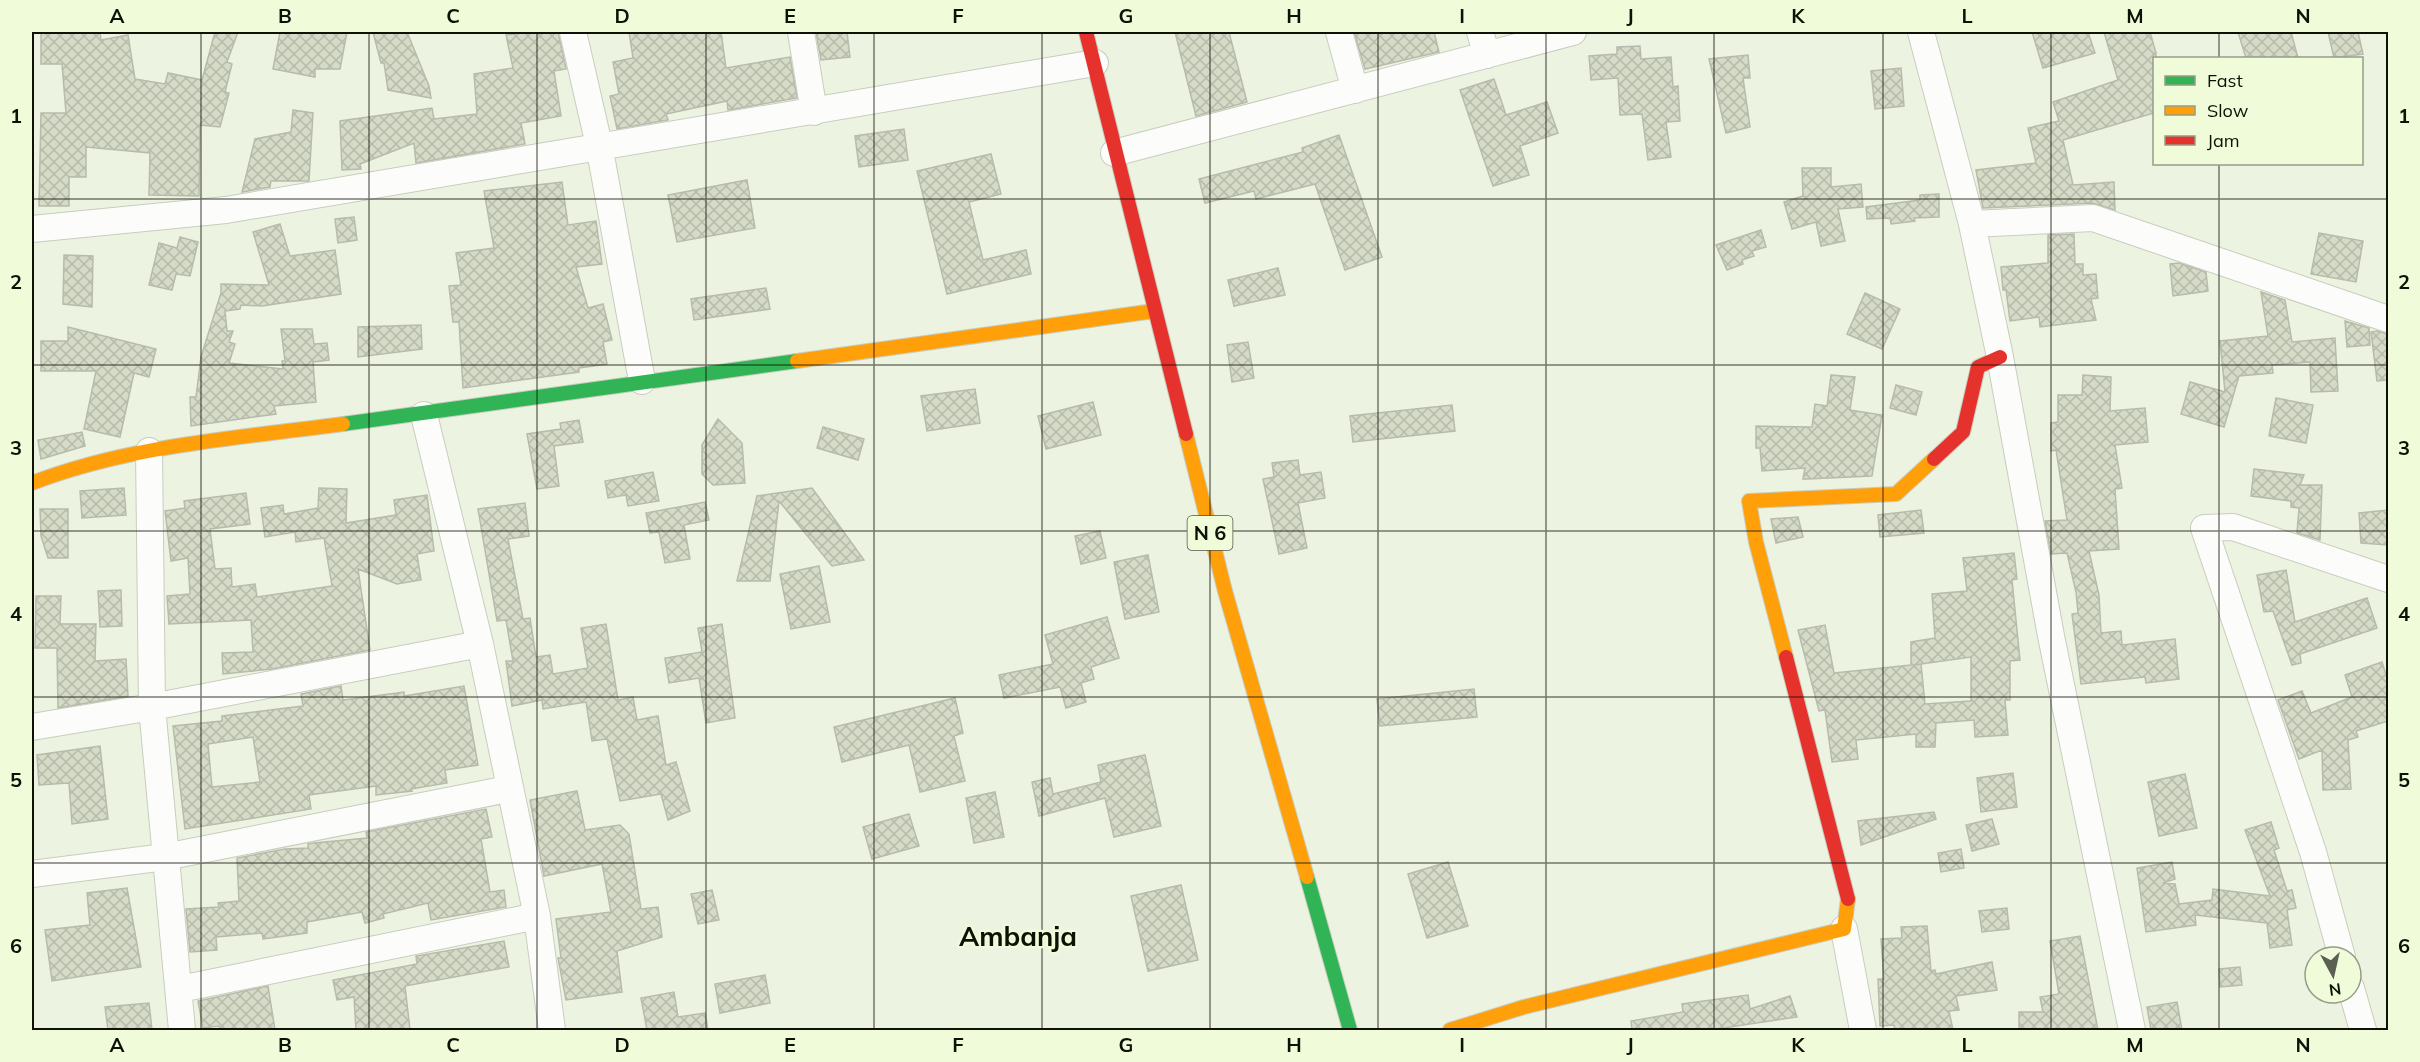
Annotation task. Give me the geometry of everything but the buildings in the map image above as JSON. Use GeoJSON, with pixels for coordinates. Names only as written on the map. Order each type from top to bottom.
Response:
{"type":"FeatureCollection","features":[{"type":"Feature","properties":{"kind":"street"},"geometry":{"type":"LineString","coordinates":[[573,32],[599,145],[642,381]]}},
{"type":"Feature","properties":{"kind":"street"},"geometry":{"type":"LineString","coordinates":[[801,32],[814,112]]}},
{"type":"Feature","properties":{"kind":"street","name":"N 6"},"geometry":{"type":"LineString","coordinates":[[1086,32],[1114,153],[1225,591],[1350,1030]]}},
{"type":"Feature","properties":{"kind":"street"},"geometry":{"type":"LineString","coordinates":[[1339,32],[1355,90]]}},
{"type":"Feature","properties":{"kind":"street"},"geometry":{"type":"LineString","coordinates":[[1114,153],[1355,90],[1483,43],[1573,32]]}},
{"type":"Feature","properties":{"kind":"street"},"geometry":{"type":"LineString","coordinates":[[1921,32],[1972,224],[2000,357],[2051,636],[2132,1030]]}},
{"type":"Feature","properties":{"kind":"street"},"geometry":{"type":"LineString","coordinates":[[32,229],[226,210],[599,145],[814,112],[1095,63]]}},
{"type":"Feature","properties":{"kind":"street"},"geometry":{"type":"LineString","coordinates":[[1972,224],[2093,218],[2388,319]]}},
{"type":"Feature","properties":{"kind":"street"},"geometry":{"type":"LineString","coordinates":[[32,483],[71,468],[149,451],[424,415],[642,381],[1154,311]]}},
{"type":"Feature","properties":{"kind":"street"},"geometry":{"type":"LineString","coordinates":[[1863,1030],[1844,929],[1849,903],[1756,542],[1749,501],[1896,494],[1963,432],[1978,367],[2000,357]]}},
{"type":"Feature","properties":{"kind":"street"},"geometry":{"type":"LineString","coordinates":[[424,415],[480,644],[508,789],[537,916],[552,1030]]}},
{"type":"Feature","properties":{"kind":"street"},"geometry":{"type":"LineString","coordinates":[[149,451],[152,707],[183,1030]]}},
{"type":"Feature","properties":{"kind":"street"},"geometry":{"type":"LineString","coordinates":[[2339,945],[2310,841],[2204,528],[2233,527],[2388,579]]}},
{"type":"Feature","properties":{"kind":"street"},"geometry":{"type":"LineString","coordinates":[[32,727],[152,707],[480,644]]}},
{"type":"Feature","properties":{"kind":"street"},"geometry":{"type":"LineString","coordinates":[[32,874],[165,857],[508,789]]}},
{"type":"Feature","properties":{"kind":"street"},"geometry":{"type":"LineString","coordinates":[[180,989],[537,916]]}},
{"type":"Feature","properties":{"kind":"street"},"geometry":{"type":"LineString","coordinates":[[1450,1030],[1524,1007],[1844,929]]}},
{"type":"Feature","properties":{"kind":"street"},"geometry":{"type":"LineString","coordinates":[[2356,1005],[2363,1030]]}},
{"type":"Feature","properties":{"kind":"traffic: fast"},"geometry":{"type":"LineString","coordinates":[[343,424],[797,361]]}},
{"type":"Feature","properties":{"kind":"traffic: fast"},"geometry":{"type":"LineString","coordinates":[[1307,877],[1350,1030]]}},
{"type":"Feature","properties":{"kind":"traffic: slow"},"geometry":{"type":"LineString","coordinates":[[797,361],[1154,311]]}},
{"type":"Feature","properties":{"kind":"traffic: slow"},"geometry":{"type":"LineString","coordinates":[[32,483],[69,470],[146,451],[343,424]]}},
{"type":"Feature","properties":{"kind":"traffic: slow"},"geometry":{"type":"LineString","coordinates":[[1186,434],[1225,591],[1307,877]]}},
{"type":"Feature","properties":{"kind":"traffic: slow"},"geometry":{"type":"LineString","coordinates":[[1786,657],[1756,542],[1749,501],[1896,494],[1934,459]]}},
{"type":"Feature","properties":{"kind":"traffic: slow"},"geometry":{"type":"LineString","coordinates":[[1450,1030],[1524,1007],[1844,929],[1848,899]]}},
{"type":"Feature","properties":{"kind":"traffic: jam"},"geometry":{"type":"LineString","coordinates":[[1086,32],[1186,434]]}},
{"type":"Feature","properties":{"kind":"traffic: jam"},"geometry":{"type":"LineString","coordinates":[[1934,459],[1963,432],[1978,367],[2000,357]]}},
{"type":"Feature","properties":{"kind":"traffic: jam"},"geometry":{"type":"LineString","coordinates":[[1786,657],[1848,899]]}},
{"type":"Feature","properties":{"kind":"district","name":"Ambanja"},"geometry":{"type":"Point","coordinates":[1018,937]}}]}
